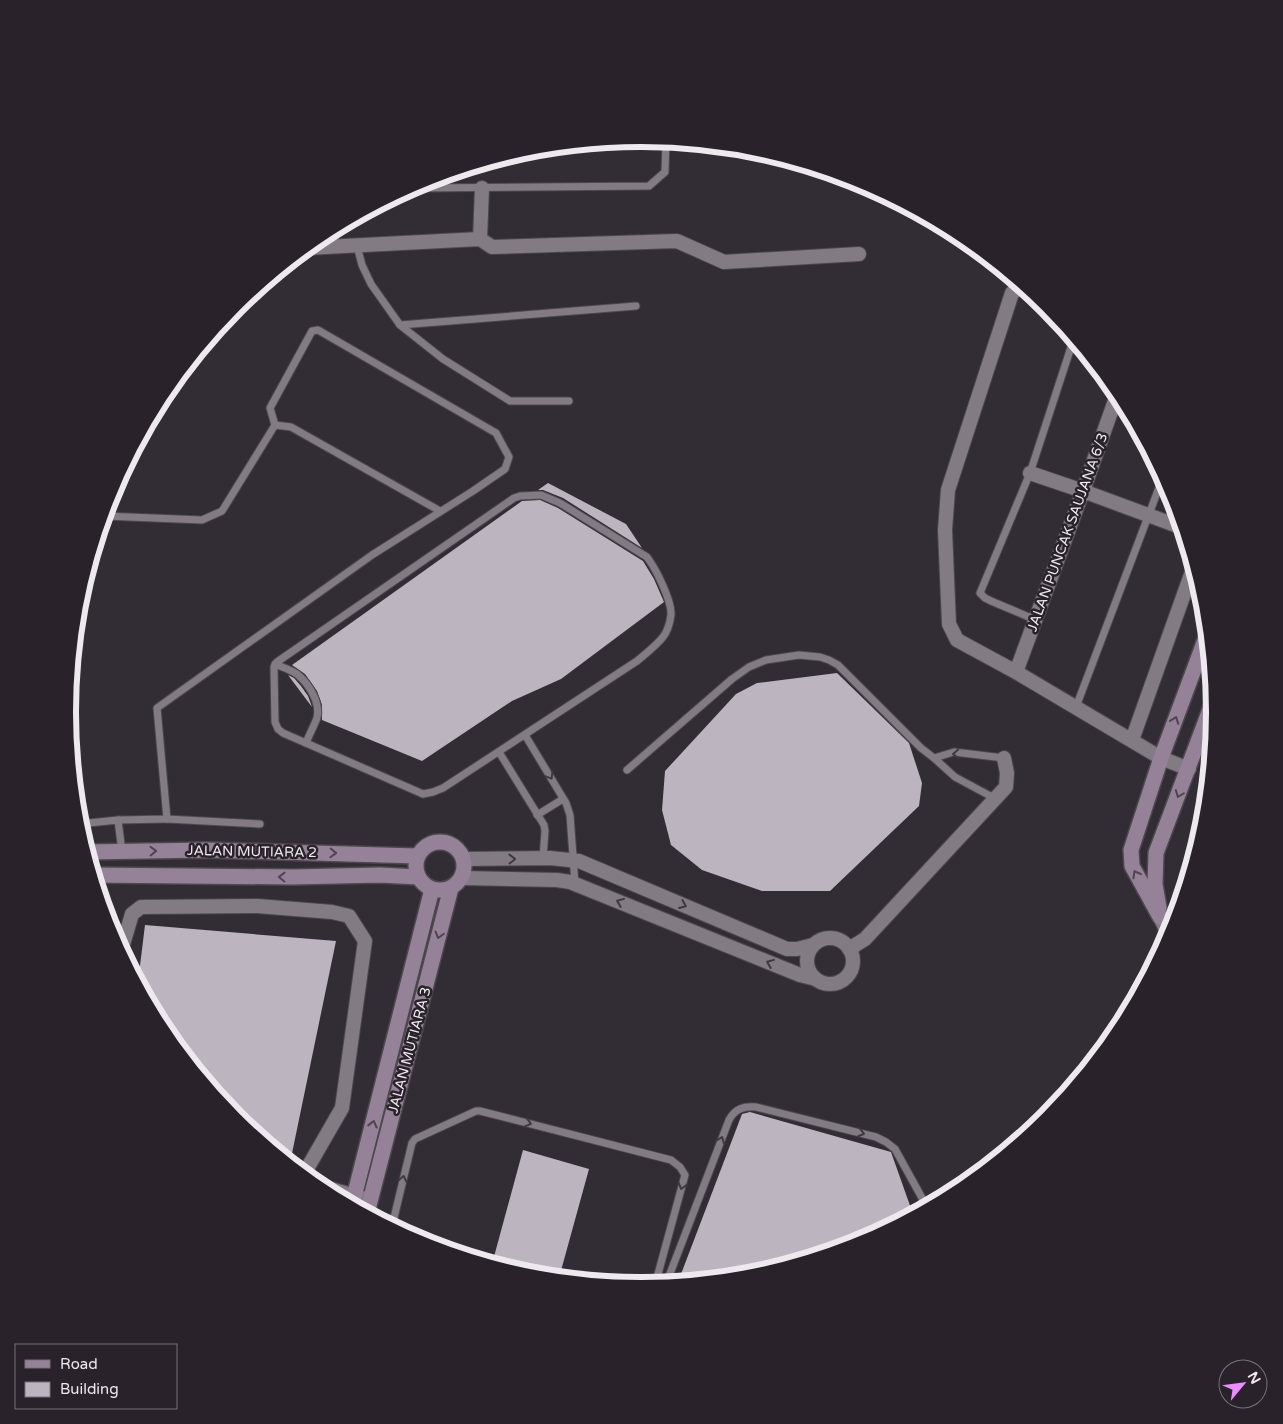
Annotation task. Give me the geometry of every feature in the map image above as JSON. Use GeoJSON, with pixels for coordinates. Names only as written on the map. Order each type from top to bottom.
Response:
{"type":"FeatureCollection","features":[{"type":"Feature","properties":{"kind":"street"},"geometry":{"type":"LineString","coordinates":[[480,239],[482,188]]}},
{"type":"Feature","properties":{"kind":"street"},"geometry":{"type":"LineString","coordinates":[[320,247],[480,239],[492,247],[677,241],[724,262],[859,254]]}},
{"type":"Feature","properties":{"kind":"street"},"geometry":{"type":"LineString","coordinates":[[1017,290],[1012,293],[948,490],[945,530],[949,624],[957,640],[1016,672],[1162,758],[1189,769]]}},
{"type":"Feature","properties":{"kind":"street","name":"JALAN PUNCAK SAUJANA 6/3"},"geometry":{"type":"LineString","coordinates":[[1016,672],[1084,491],[1114,403]]}},
{"type":"Feature","properties":{"kind":"street"},"geometry":{"type":"LineString","coordinates":[[1030,473],[1175,525]]}},
{"type":"Feature","properties":{"kind":"street"},"geometry":{"type":"LineString","coordinates":[[1132,740],[1190,578]]}},
{"type":"Feature","properties":{"kind":"street"},"geometry":{"type":"LineString","coordinates":[[1165,927],[1132,866],[1131,850],[1203,646]]}},
{"type":"Feature","properties":{"kind":"street"},"geometry":{"type":"LineString","coordinates":[[1160,917],[1155,884],[1156,853],[1207,719]]}},
{"type":"Feature","properties":{"kind":"street"},"geometry":{"type":"LineString","coordinates":[[849,949],[865,939],[1006,787],[1007,773],[1004,758]]}},
{"type":"Feature","properties":{"kind":"street"},"geometry":{"type":"LineString","coordinates":[[435,841],[443,841],[457,848],[463,859],[464,870],[456,883],[444,890],[432,889],[422,884],[418,878],[415,870],[417,856],[428,844],[435,841]]}},
{"type":"Feature","properties":{"kind":"street","name":"JALAN MUTIARA 2"},"geometry":{"type":"LineString","coordinates":[[94,852],[207,850],[417,856]]}},
{"type":"Feature","properties":{"kind":"street"},"geometry":{"type":"LineString","coordinates":[[456,883],[557,880],[574,884],[826,984],[834,984],[846,977],[852,964],[852,956],[849,949],[837,939],[822,939],[813,945],[797,950],[787,949],[579,861],[543,858],[463,859]]}},
{"type":"Feature","properties":{"kind":"street","name":"JALAN MUTIARA 2"},"geometry":{"type":"LineString","coordinates":[[101,875],[294,877],[380,875],[418,878]]}},
{"type":"Feature","properties":{"kind":"street","name":"JALAN MUTIARA 3"},"geometry":{"type":"LineString","coordinates":[[368,1206],[456,883]]}},
{"type":"Feature","properties":{"kind":"street","name":"JALAN MUTIARA 3"},"geometry":{"type":"LineString","coordinates":[[353,1198],[432,889]]}},
{"type":"Feature","properties":{"kind":"street"},"geometry":{"type":"LineString","coordinates":[[124,940],[132,914],[141,907],[257,906],[332,912],[349,916],[365,941],[342,1108],[308,1168]]}},
{"type":"Feature","properties":{"kind":"street"},"geometry":{"type":"LineString","coordinates":[[813,945],[807,956],[807,964],[809,971],[816,979]]}},
{"type":"Feature","properties":{"kind":"lane"},"geometry":{"type":"LineString","coordinates":[[430,188],[649,186],[665,172],[666,148]]}},
{"type":"Feature","properties":{"kind":"lane"},"geometry":{"type":"LineString","coordinates":[[357,246],[362,265],[371,284],[400,325],[443,359],[510,401],[569,401]]}},
{"type":"Feature","properties":{"kind":"lane"},"geometry":{"type":"LineString","coordinates":[[400,325],[636,306]]}},
{"type":"Feature","properties":{"kind":"lane"},"geometry":{"type":"LineString","coordinates":[[111,516],[202,520],[222,510],[275,425],[270,408],[312,331],[318,330],[496,434],[509,457],[505,469],[372,556],[157,708],[167,819]]}},
{"type":"Feature","properties":{"kind":"lane"},"geometry":{"type":"LineString","coordinates":[[1036,620],[991,601],[980,593],[1030,473],[1072,346]]}},
{"type":"Feature","properties":{"kind":"lane"},"geometry":{"type":"LineString","coordinates":[[275,425],[291,427],[440,511]]}},
{"type":"Feature","properties":{"kind":"lane"},"geometry":{"type":"LineString","coordinates":[[1076,707],[1159,486]]}},
{"type":"Feature","properties":{"kind":"lane"},"geometry":{"type":"LineString","coordinates":[[520,496],[541,496],[560,503],[647,558],[658,575],[670,607],[671,615],[662,638],[637,661],[443,788],[423,794],[283,733],[278,729],[275,722],[275,664],[282,657],[514,498],[520,496]]}},
{"type":"Feature","properties":{"kind":"lane"},"geometry":{"type":"LineString","coordinates":[[627,770],[740,673],[766,660],[799,655],[820,657],[838,665],[920,748],[955,777],[996,799]]}},
{"type":"Feature","properties":{"kind":"lane"},"geometry":{"type":"LineString","coordinates":[[275,664],[295,673],[307,684],[315,699],[318,710],[317,717],[306,743]]}},
{"type":"Feature","properties":{"kind":"lane"},"geometry":{"type":"LineString","coordinates":[[525,735],[564,799],[570,814],[574,884]]}},
{"type":"Feature","properties":{"kind":"lane"},"geometry":{"type":"LineString","coordinates":[[498,752],[537,814],[545,831],[543,858]]}},
{"type":"Feature","properties":{"kind":"lane"},"geometry":{"type":"LineString","coordinates":[[934,758],[954,752],[1004,758]]}},
{"type":"Feature","properties":{"kind":"lane"},"geometry":{"type":"LineString","coordinates":[[537,814],[564,799]]}},
{"type":"Feature","properties":{"kind":"lane"},"geometry":{"type":"LineString","coordinates":[[87,823],[118,820],[167,819],[260,824]]}},
{"type":"Feature","properties":{"kind":"lane"},"geometry":{"type":"LineString","coordinates":[[118,820],[122,852]]}},
{"type":"Feature","properties":{"kind":"lane"},"geometry":{"type":"LineString","coordinates":[[669,1276],[729,1120],[733,1113],[740,1108],[747,1106],[756,1107],[876,1137],[886,1142],[895,1149],[924,1202]]}},
{"type":"Feature","properties":{"kind":"lane"},"geometry":{"type":"LineString","coordinates":[[393,1220],[412,1143],[415,1139],[476,1111],[480,1111],[671,1160],[680,1167],[685,1175],[657,1277]]}},
{"type":"Feature","properties":{"kind":"building"},"geometry":{"type":"Polygon","coordinates":[[[548,483],[626,524],[642,548],[563,498],[543,490],[538,490],[548,483]]]}},
{"type":"Feature","properties":{"kind":"building"},"geometry":{"type":"Polygon","coordinates":[[[540,500],[558,508],[643,561],[654,579],[664,602],[561,679],[512,701],[422,761],[322,720],[322,705],[317,691],[305,674],[292,665],[522,501],[540,500]]]}},
{"type":"Feature","properties":{"kind":"building"},"geometry":{"type":"Polygon","coordinates":[[[837,673],[909,743],[922,783],[919,806],[830,891],[762,891],[702,870],[671,845],[662,810],[665,771],[736,694],[757,683],[837,673]]]}},
{"type":"Feature","properties":{"kind":"building"},"geometry":{"type":"Polygon","coordinates":[[[288,675],[294,678],[301,686],[308,696],[312,707],[288,675]]]}},
{"type":"Feature","properties":{"kind":"building"},"geometry":{"type":"Polygon","coordinates":[[[145,925],[336,941],[292,1156],[242,1112],[193,1056],[152,995],[139,971],[145,925]]]}},
{"type":"Feature","properties":{"kind":"building"},"geometry":{"type":"Polygon","coordinates":[[[750,1112],[891,1152],[911,1209],[858,1234],[788,1258],[752,1266],[680,1276],[742,1114],[750,1112]]]}},
{"type":"Feature","properties":{"kind":"building"},"geometry":{"type":"Polygon","coordinates":[[[523,1150],[589,1169],[561,1271],[494,1258],[523,1150]]]}}]}
